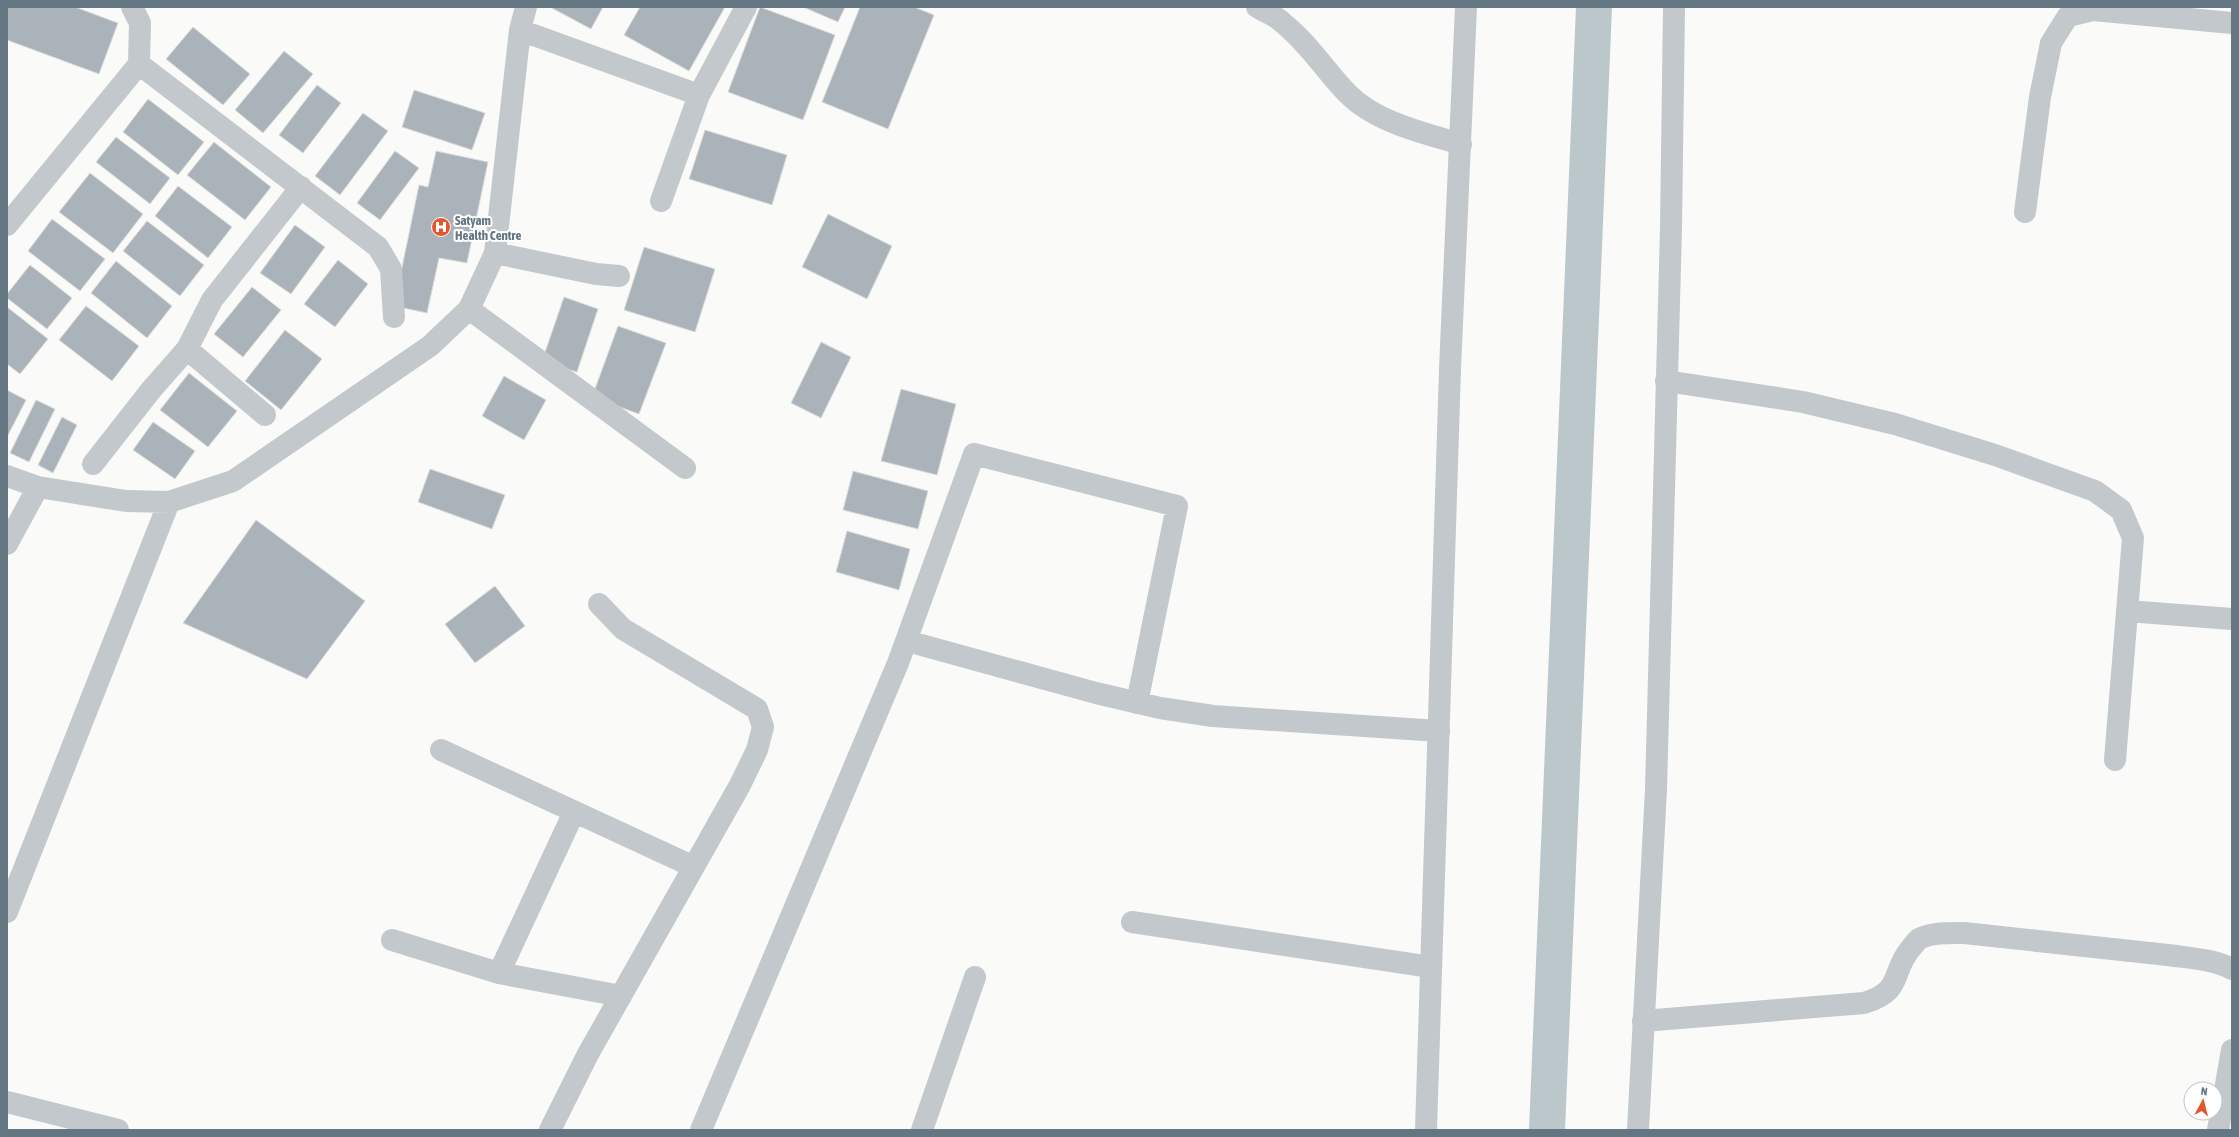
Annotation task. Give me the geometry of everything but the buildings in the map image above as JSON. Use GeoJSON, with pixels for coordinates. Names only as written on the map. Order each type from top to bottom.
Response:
{"type":"FeatureCollection","features":[{"type":"Feature","properties":{"kind":"street"},"geometry":{"type":"LineString","coordinates":[[7,225],[139,64],[140,23],[132,7]]}},
{"type":"Feature","properties":{"kind":"street"},"geometry":{"type":"LineString","coordinates":[[7,476],[38,486],[126,501],[169,502],[233,481],[430,346],[469,309],[495,253],[520,30],[526,7]]}},
{"type":"Feature","properties":{"kind":"street"},"geometry":{"type":"LineString","coordinates":[[661,201],[699,95],[746,7]]}},
{"type":"Feature","properties":{"kind":"street"},"geometry":{"type":"LineString","coordinates":[[1257,7],[1282,22],[1317,56],[1348,94],[1378,115],[1410,130],[1461,144]]}},
{"type":"Feature","properties":{"kind":"street"},"geometry":{"type":"LineString","coordinates":[[1426,1130],[1450,377],[1466,7]]}},
{"type":"Feature","properties":{"kind":"street"},"geometry":{"type":"LineString","coordinates":[[1638,1130],[1656,789],[1666,381],[1672,228],[1674,7]]}},
{"type":"Feature","properties":{"kind":"street"},"geometry":{"type":"LineString","coordinates":[[2025,212],[2040,97],[2051,43],[2068,16],[2093,10],[2232,24]]}},
{"type":"Feature","properties":{"kind":"street"},"geometry":{"type":"LineString","coordinates":[[520,30],[699,95]]}},
{"type":"Feature","properties":{"kind":"street"},"geometry":{"type":"LineString","coordinates":[[139,64],[378,247],[391,269],[394,317]]}},
{"type":"Feature","properties":{"kind":"street"},"geometry":{"type":"LineString","coordinates":[[93,464],[151,390],[187,349],[212,300],[301,187]]}},
{"type":"Feature","properties":{"kind":"street"},"geometry":{"type":"LineString","coordinates":[[495,253],[596,274],[619,276]]}},
{"type":"Feature","properties":{"kind":"street"},"geometry":{"type":"LineString","coordinates":[[469,309],[685,468]]}},
{"type":"Feature","properties":{"kind":"street"},"geometry":{"type":"LineString","coordinates":[[187,349],[265,415]]}},
{"type":"Feature","properties":{"kind":"street"},"geometry":{"type":"LineString","coordinates":[[1666,381],[1803,402],[1895,424],[1995,455],[2096,491],[2121,510],[2133,538],[2115,760]]}},
{"type":"Feature","properties":{"kind":"street"},"geometry":{"type":"LineString","coordinates":[[701,1130],[906,641],[974,454],[1177,506],[1137,703]]}},
{"type":"Feature","properties":{"kind":"street"},"geometry":{"type":"LineString","coordinates":[[7,544],[38,486]]}},
{"type":"Feature","properties":{"kind":"street"},"geometry":{"type":"LineString","coordinates":[[7,912],[169,502]]}},
{"type":"Feature","properties":{"kind":"street"},"geometry":{"type":"LineString","coordinates":[[550,1130],[621,996],[740,785],[756,750],[763,727],[757,709],[623,629],[599,604]]}},
{"type":"Feature","properties":{"kind":"street"},"geometry":{"type":"LineString","coordinates":[[2127,611],[2232,618]]}},
{"type":"Feature","properties":{"kind":"street"},"geometry":{"type":"LineString","coordinates":[[906,641],[1137,703],[1213,716],[1439,731]]}},
{"type":"Feature","properties":{"kind":"street"},"geometry":{"type":"LineString","coordinates":[[441,750],[694,867]]}},
{"type":"Feature","properties":{"kind":"street"},"geometry":{"type":"LineString","coordinates":[[499,973],[574,812]]}},
{"type":"Feature","properties":{"kind":"street"},"geometry":{"type":"LineString","coordinates":[[1132,922],[1431,968]]}},
{"type":"Feature","properties":{"kind":"street"},"geometry":{"type":"LineString","coordinates":[[1643,1021],[1864,1003],[1881,998],[1895,984],[1906,954],[1918,940],[1938,934],[1964,933],[2176,956],[2224,964],[2232,969]]}},
{"type":"Feature","properties":{"kind":"street"},"geometry":{"type":"LineString","coordinates":[[392,940],[499,973],[621,996]]}},
{"type":"Feature","properties":{"kind":"street"},"geometry":{"type":"LineString","coordinates":[[922,1130],[975,977]]}},
{"type":"Feature","properties":{"kind":"street"},"geometry":{"type":"LineString","coordinates":[[2218,1130],[2232,1050]]}},
{"type":"Feature","properties":{"kind":"street"},"geometry":{"type":"LineString","coordinates":[[7,1102],[118,1130]]}},
{"type":"Feature","properties":{"kind":"waterway"},"geometry":{"type":"LineString","coordinates":[[1547,1130],[1594,7]]}},
{"type":"Feature","properties":{"kind":"place","name":"Satyam Health Centre"},"geometry":{"type":"Point","coordinates":[441,227]}}]}
